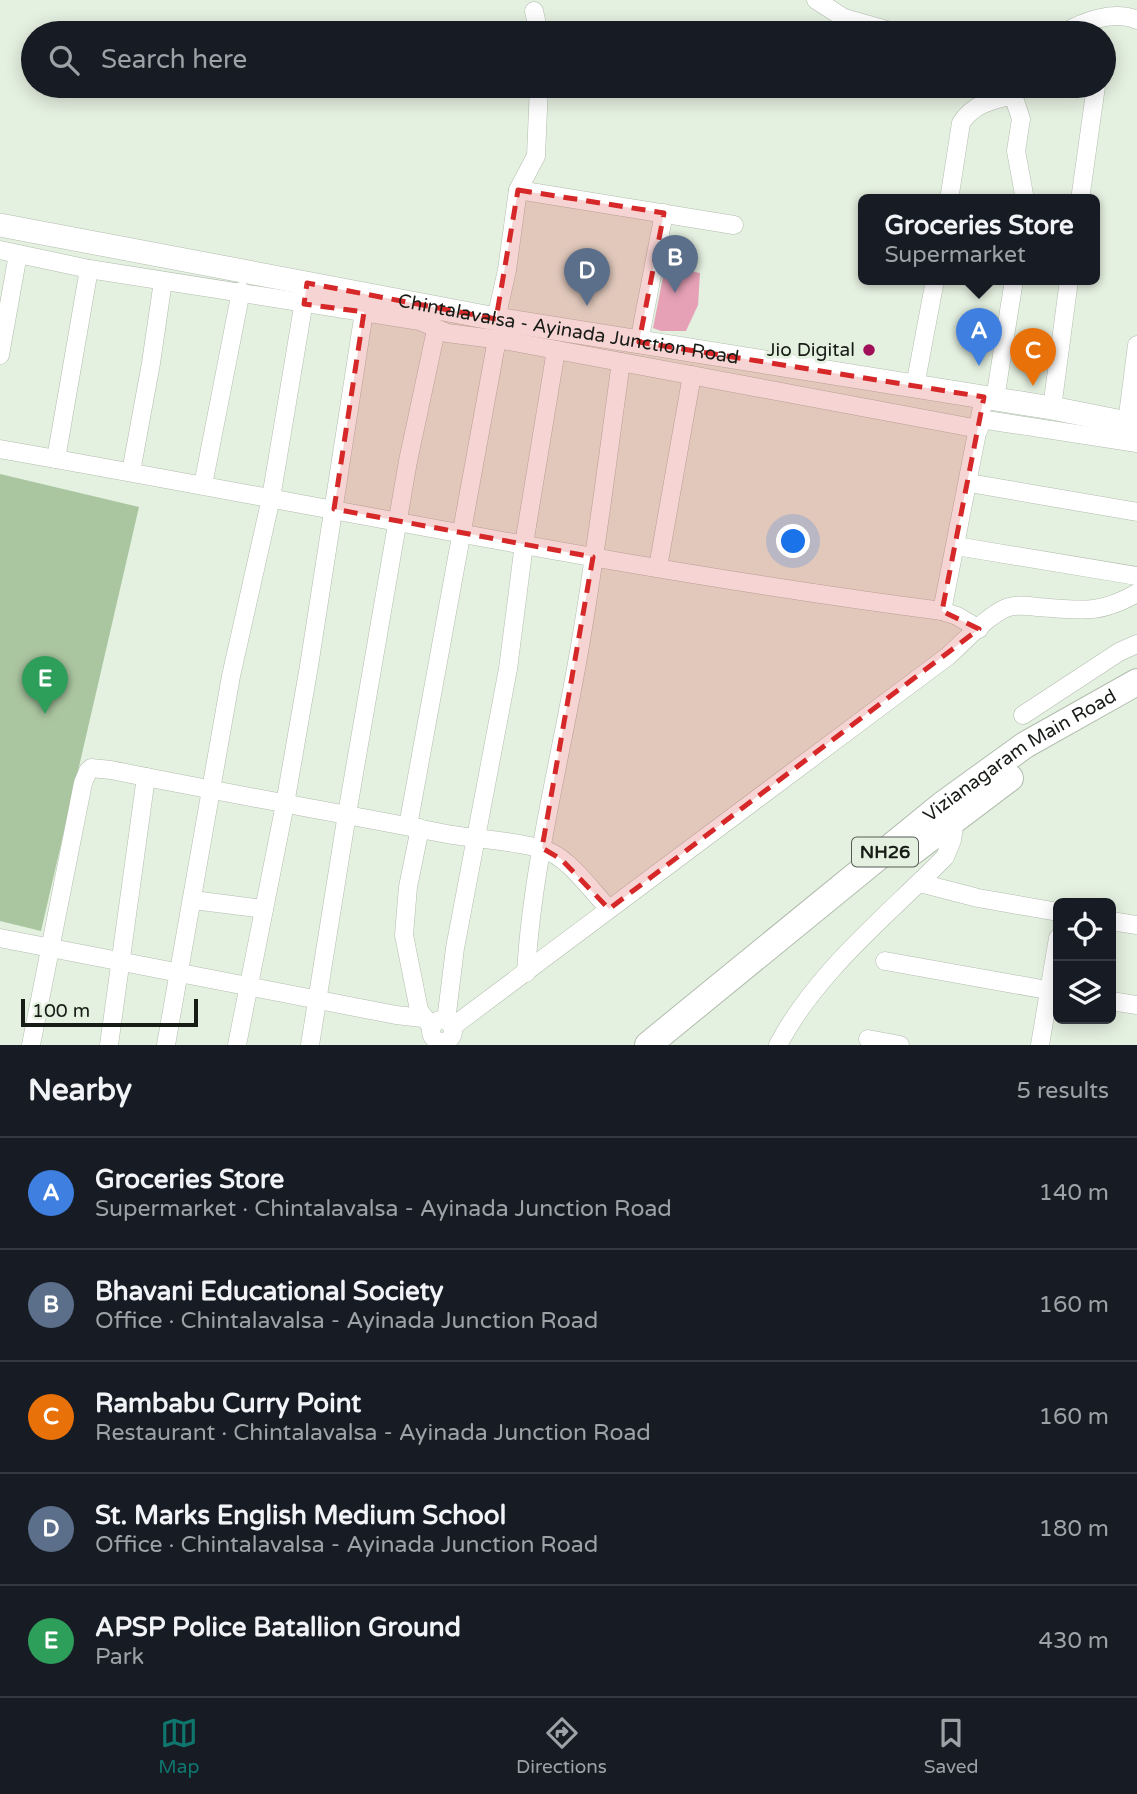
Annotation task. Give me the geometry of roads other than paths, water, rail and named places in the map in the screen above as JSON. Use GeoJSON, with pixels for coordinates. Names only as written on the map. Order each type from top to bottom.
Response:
{"type":"FeatureCollection","features":[{"type":"Feature","properties":{"kind":"highway","name":"Vizianagaram Main Road"},"geometry":{"type":"LineString","coordinates":[[648,1045],[942,805],[1025,745],[1137,682]]}},
{"type":"Feature","properties":{"kind":"highway","name":"Vizianagaram Main Road"},"geometry":{"type":"LineString","coordinates":[[671,1045],[864,889],[1041,755],[1137,701]]}},
{"type":"Feature","properties":{"kind":"main road","name":"Chintalavalsa - Ayinada Junction Road"},"geometry":{"type":"LineString","coordinates":[[0,225],[305,293],[496,329],[639,342],[915,386],[985,411],[1052,408],[1134,430]]}},
{"type":"Feature","properties":{"kind":"street"},"geometry":{"type":"LineString","coordinates":[[816,0],[844,18],[855,21]]}},
{"type":"Feature","properties":{"kind":"street"},"geometry":{"type":"LineString","coordinates":[[534,11],[536,21]]}},
{"type":"Feature","properties":{"kind":"street"},"geometry":{"type":"LineString","coordinates":[[1091,21],[1123,15],[1137,20]]}},
{"type":"Feature","properties":{"kind":"street"},"geometry":{"type":"LineString","coordinates":[[439,1033],[411,976],[404,935],[414,827],[508,270],[518,190],[536,156],[538,98]]}},
{"type":"Feature","properties":{"kind":"street"},"geometry":{"type":"LineString","coordinates":[[950,194],[961,123],[966,116],[993,98]]}},
{"type":"Feature","properties":{"kind":"street"},"geometry":{"type":"LineString","coordinates":[[1013,98],[1021,119],[1016,151],[1024,194]]}},
{"type":"Feature","properties":{"kind":"street"},"geometry":{"type":"LineString","coordinates":[[1081,194],[1094,98]]}},
{"type":"Feature","properties":{"kind":"street"},"geometry":{"type":"LineString","coordinates":[[518,190],[734,225]]}},
{"type":"Feature","properties":{"kind":"street"},"geometry":{"type":"LineString","coordinates":[[639,342],[664,214]]}},
{"type":"Feature","properties":{"kind":"street"},"geometry":{"type":"LineString","coordinates":[[0,250],[163,281],[241,291],[305,293],[364,312],[420,321],[436,330],[470,337],[496,329],[556,350],[692,375],[1134,430],[1137,345]]}},
{"type":"Feature","properties":{"kind":"street"},"geometry":{"type":"LineString","coordinates":[[0,355],[18,254]]}},
{"type":"Feature","properties":{"kind":"street"},"geometry":{"type":"LineString","coordinates":[[56,459],[89,269]]}},
{"type":"Feature","properties":{"kind":"street"},"geometry":{"type":"LineString","coordinates":[[131,472],[163,281]]}},
{"type":"Feature","properties":{"kind":"street"},"geometry":{"type":"LineString","coordinates":[[915,386],[934,285]]}},
{"type":"Feature","properties":{"kind":"street"},"geometry":{"type":"LineString","coordinates":[[942,611],[1013,285]]}},
{"type":"Feature","properties":{"kind":"street"},"geometry":{"type":"LineString","coordinates":[[1052,408],[1068,285]]}},
{"type":"Feature","properties":{"kind":"street"},"geometry":{"type":"LineString","coordinates":[[203,485],[241,291]]}},
{"type":"Feature","properties":{"kind":"street"},"geometry":{"type":"LineString","coordinates":[[166,1045],[231,676],[271,498],[305,293]]}},
{"type":"Feature","properties":{"kind":"street"},"geometry":{"type":"LineString","coordinates":[[237,1045],[285,804],[364,312]]}},
{"type":"Feature","properties":{"kind":"street"},"geometry":{"type":"LineString","coordinates":[[310,1045],[408,461],[436,330]]}},
{"type":"Feature","properties":{"kind":"street"},"geometry":{"type":"LineString","coordinates":[[439,1033],[508,669],[524,544],[556,350]]}},
{"type":"Feature","properties":{"kind":"street"},"geometry":{"type":"LineString","coordinates":[[526,973],[542,848],[577,660],[621,362]]}},
{"type":"Feature","properties":{"kind":"street"},"geometry":{"type":"LineString","coordinates":[[658,567],[692,375]]}},
{"type":"Feature","properties":{"kind":"street"},"geometry":{"type":"LineString","coordinates":[[0,449],[593,557],[816,595],[942,611],[979,629]]}},
{"type":"Feature","properties":{"kind":"street"},"geometry":{"type":"LineString","coordinates":[[969,483],[1137,512]]}},
{"type":"Feature","properties":{"kind":"street"},"geometry":{"type":"LineString","coordinates":[[956,546],[1137,576]]}},
{"type":"Feature","properties":{"kind":"street"},"geometry":{"type":"LineString","coordinates":[[439,1033],[526,973],[904,689],[1006,608],[1032,606],[1087,610],[1135,599]]}},
{"type":"Feature","properties":{"kind":"street"},"geometry":{"type":"LineString","coordinates":[[1023,715],[1119,652],[1137,644]]}},
{"type":"Feature","properties":{"kind":"street"},"geometry":{"type":"LineString","coordinates":[[31,1045],[88,771],[96,768],[477,839],[542,848],[561,859],[609,909]]}},
{"type":"Feature","properties":{"kind":"street"},"geometry":{"type":"LineString","coordinates":[[109,1045],[146,777]]}},
{"type":"Feature","properties":{"kind":"street"},"geometry":{"type":"LineString","coordinates":[[778,1045],[791,1020],[814,990],[945,857],[953,840],[955,819]]}},
{"type":"Feature","properties":{"kind":"street"},"geometry":{"type":"LineString","coordinates":[[920,883],[978,898],[1053,911]]}},
{"type":"Feature","properties":{"kind":"street"},"geometry":{"type":"LineString","coordinates":[[193,900],[264,909]]}},
{"type":"Feature","properties":{"kind":"street"},"geometry":{"type":"LineString","coordinates":[[1116,922],[1137,925]]}},
{"type":"Feature","properties":{"kind":"street"},"geometry":{"type":"LineString","coordinates":[[0,938],[396,1015],[439,1033]]}},
{"type":"Feature","properties":{"kind":"street"},"geometry":{"type":"LineString","coordinates":[[885,961],[1053,991]]}},
{"type":"Feature","properties":{"kind":"street"},"geometry":{"type":"LineString","coordinates":[[1040,1045],[1053,995]]}},
{"type":"Feature","properties":{"kind":"street"},"geometry":{"type":"LineString","coordinates":[[1116,1001],[1137,1005]]}},
{"type":"Feature","properties":{"kind":"street"},"geometry":{"type":"LineString","coordinates":[[868,1039],[900,1045]]}},
{"type":"Feature","properties":{"kind":"place","name":"Bhavani Educational Society"},"geometry":{"type":"Point","coordinates":[675,293]}},
{"type":"Feature","properties":{"kind":"place","name":"St. Marks English Medium School"},"geometry":{"type":"Point","coordinates":[587,306]}},
{"type":"Feature","properties":{"kind":"place","name":"Jio Digital"},"geometry":{"type":"Point","coordinates":[869,350]}},
{"type":"Feature","properties":{"kind":"place","name":"Groceries Store"},"geometry":{"type":"Point","coordinates":[979,366]}},
{"type":"Feature","properties":{"kind":"place","name":"Rambabu Curry Point"},"geometry":{"type":"Point","coordinates":[1033,386]}},
{"type":"Feature","properties":{"kind":"place","name":"APSP Police Batallion Ground"},"geometry":{"type":"Point","coordinates":[45,714]}}]}
